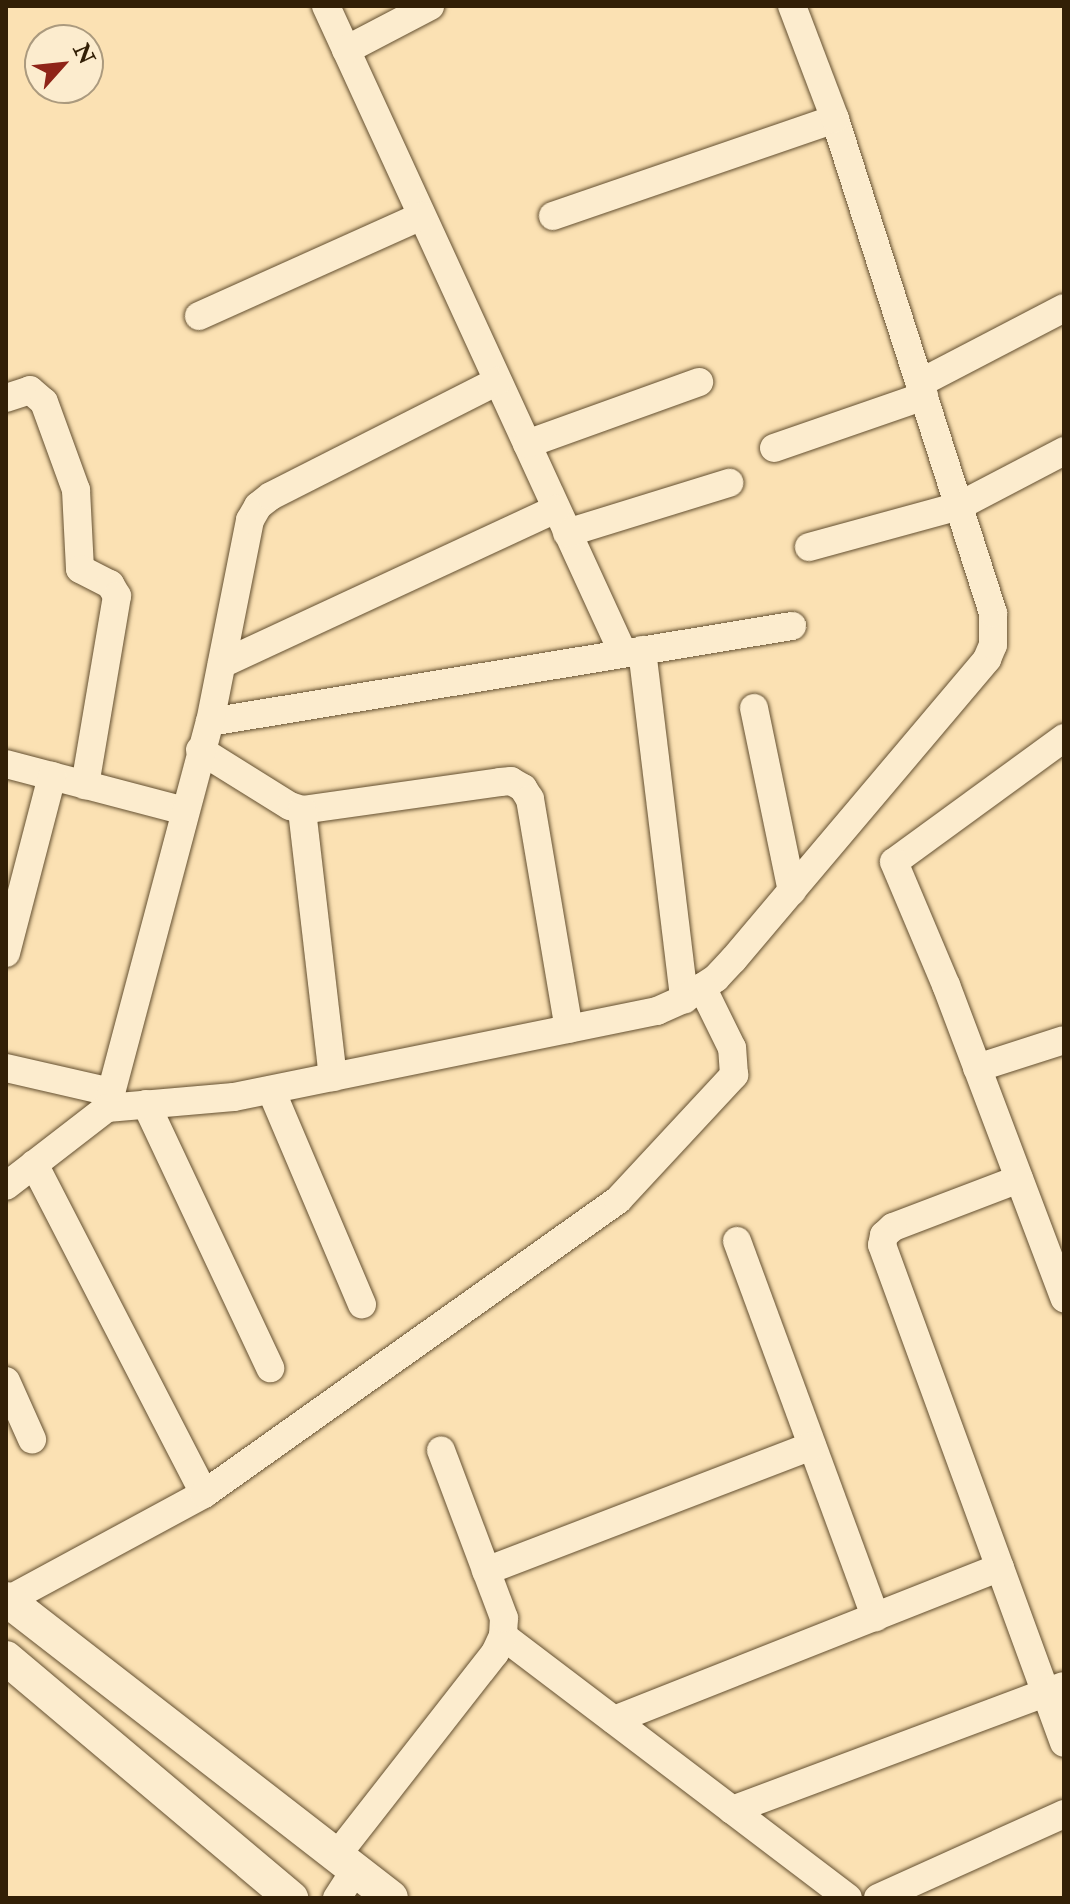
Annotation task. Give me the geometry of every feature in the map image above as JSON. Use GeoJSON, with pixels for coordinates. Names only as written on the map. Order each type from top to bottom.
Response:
{"type":"FeatureCollection","features":[{"type":"Feature","properties":{"kind":"street"},"geometry":{"type":"LineString","coordinates":[[326,6],[562,521],[632,651],[693,993],[732,1048],[734,1075],[618,1200],[204,1494],[7,1600],[391,1898]]}},
{"type":"Feature","properties":{"kind":"street"},"geometry":{"type":"LineString","coordinates":[[346,50],[430,6]]}},
{"type":"Feature","properties":{"kind":"street"},"geometry":{"type":"LineString","coordinates":[[6,1068],[109,1100],[146,1104],[234,1097],[657,1011],[693,993],[733,960],[987,659],[993,645],[993,613],[835,119],[792,6]]}},
{"type":"Feature","properties":{"kind":"street"},"geometry":{"type":"LineString","coordinates":[[553,216],[835,119]]}},
{"type":"Feature","properties":{"kind":"street"},"geometry":{"type":"LineString","coordinates":[[199,316],[422,216]]}},
{"type":"Feature","properties":{"kind":"street"},"geometry":{"type":"LineString","coordinates":[[774,448],[922,389],[1064,308]]}},
{"type":"Feature","properties":{"kind":"street"},"geometry":{"type":"LineString","coordinates":[[6,1186],[109,1100],[200,750],[210,722],[250,520],[258,506],[271,496],[498,381]]}},
{"type":"Feature","properties":{"kind":"street"},"geometry":{"type":"LineString","coordinates":[[527,444],[699,382]]}},
{"type":"Feature","properties":{"kind":"street"},"geometry":{"type":"LineString","coordinates":[[6,398],[30,390],[44,402],[76,490],[80,569],[110,584],[117,596],[85,785]]}},
{"type":"Feature","properties":{"kind":"street"},"geometry":{"type":"LineString","coordinates":[[809,547],[959,506],[1064,451]]}},
{"type":"Feature","properties":{"kind":"street"},"geometry":{"type":"LineString","coordinates":[[222,664],[562,521],[729,483]]}},
{"type":"Feature","properties":{"kind":"street"},"geometry":{"type":"LineString","coordinates":[[210,722],[792,626]]}},
{"type":"Feature","properties":{"kind":"street"},"geometry":{"type":"LineString","coordinates":[[754,708],[792,891]]}},
{"type":"Feature","properties":{"kind":"street"},"geometry":{"type":"LineString","coordinates":[[1064,738],[894,862],[946,985],[1019,1179],[1052,1232],[1064,1298]]}},
{"type":"Feature","properties":{"kind":"street"},"geometry":{"type":"LineString","coordinates":[[200,750],[302,810],[500,782],[511,781],[523,788],[530,799],[569,1029]]}},
{"type":"Feature","properties":{"kind":"street"},"geometry":{"type":"LineString","coordinates":[[6,764],[185,811]]}},
{"type":"Feature","properties":{"kind":"street"},"geometry":{"type":"LineString","coordinates":[[6,953],[52,776]]}},
{"type":"Feature","properties":{"kind":"street"},"geometry":{"type":"LineString","coordinates":[[302,810],[333,1077]]}},
{"type":"Feature","properties":{"kind":"street"},"geometry":{"type":"LineString","coordinates":[[977,1068],[1064,1040]]}},
{"type":"Feature","properties":{"kind":"street"},"geometry":{"type":"LineString","coordinates":[[271,1090],[362,1304]]}},
{"type":"Feature","properties":{"kind":"street"},"geometry":{"type":"LineString","coordinates":[[146,1104],[270,1368]]}},
{"type":"Feature","properties":{"kind":"street"},"geometry":{"type":"LineString","coordinates":[[34,1164],[204,1494]]}},
{"type":"Feature","properties":{"kind":"street"},"geometry":{"type":"LineString","coordinates":[[1019,1179],[893,1227],[884,1235],[882,1245],[1000,1567],[1055,1689],[1064,1743]]}},
{"type":"Feature","properties":{"kind":"street"},"geometry":{"type":"LineString","coordinates":[[737,1241],[875,1617]]}},
{"type":"Feature","properties":{"kind":"street"},"geometry":{"type":"LineString","coordinates":[[6,1381],[32,1439]]}},
{"type":"Feature","properties":{"kind":"street"},"geometry":{"type":"LineString","coordinates":[[486,1571],[812,1446]]}},
{"type":"Feature","properties":{"kind":"street"},"geometry":{"type":"LineString","coordinates":[[337,1898],[346,1862],[495,1653],[503,1636],[504,1618],[441,1450]]}},
{"type":"Feature","properties":{"kind":"street"},"geometry":{"type":"LineString","coordinates":[[614,1720],[1000,1567]]}},
{"type":"Feature","properties":{"kind":"street"},"geometry":{"type":"LineString","coordinates":[[503,1636],[848,1898]]}},
{"type":"Feature","properties":{"kind":"street"},"geometry":{"type":"LineString","coordinates":[[6,1658],[291,1898]]}},
{"type":"Feature","properties":{"kind":"street"},"geometry":{"type":"LineString","coordinates":[[732,1810],[1055,1689]]}},
{"type":"Feature","properties":{"kind":"street"},"geometry":{"type":"LineString","coordinates":[[878,1898],[1064,1814]]}}]}
